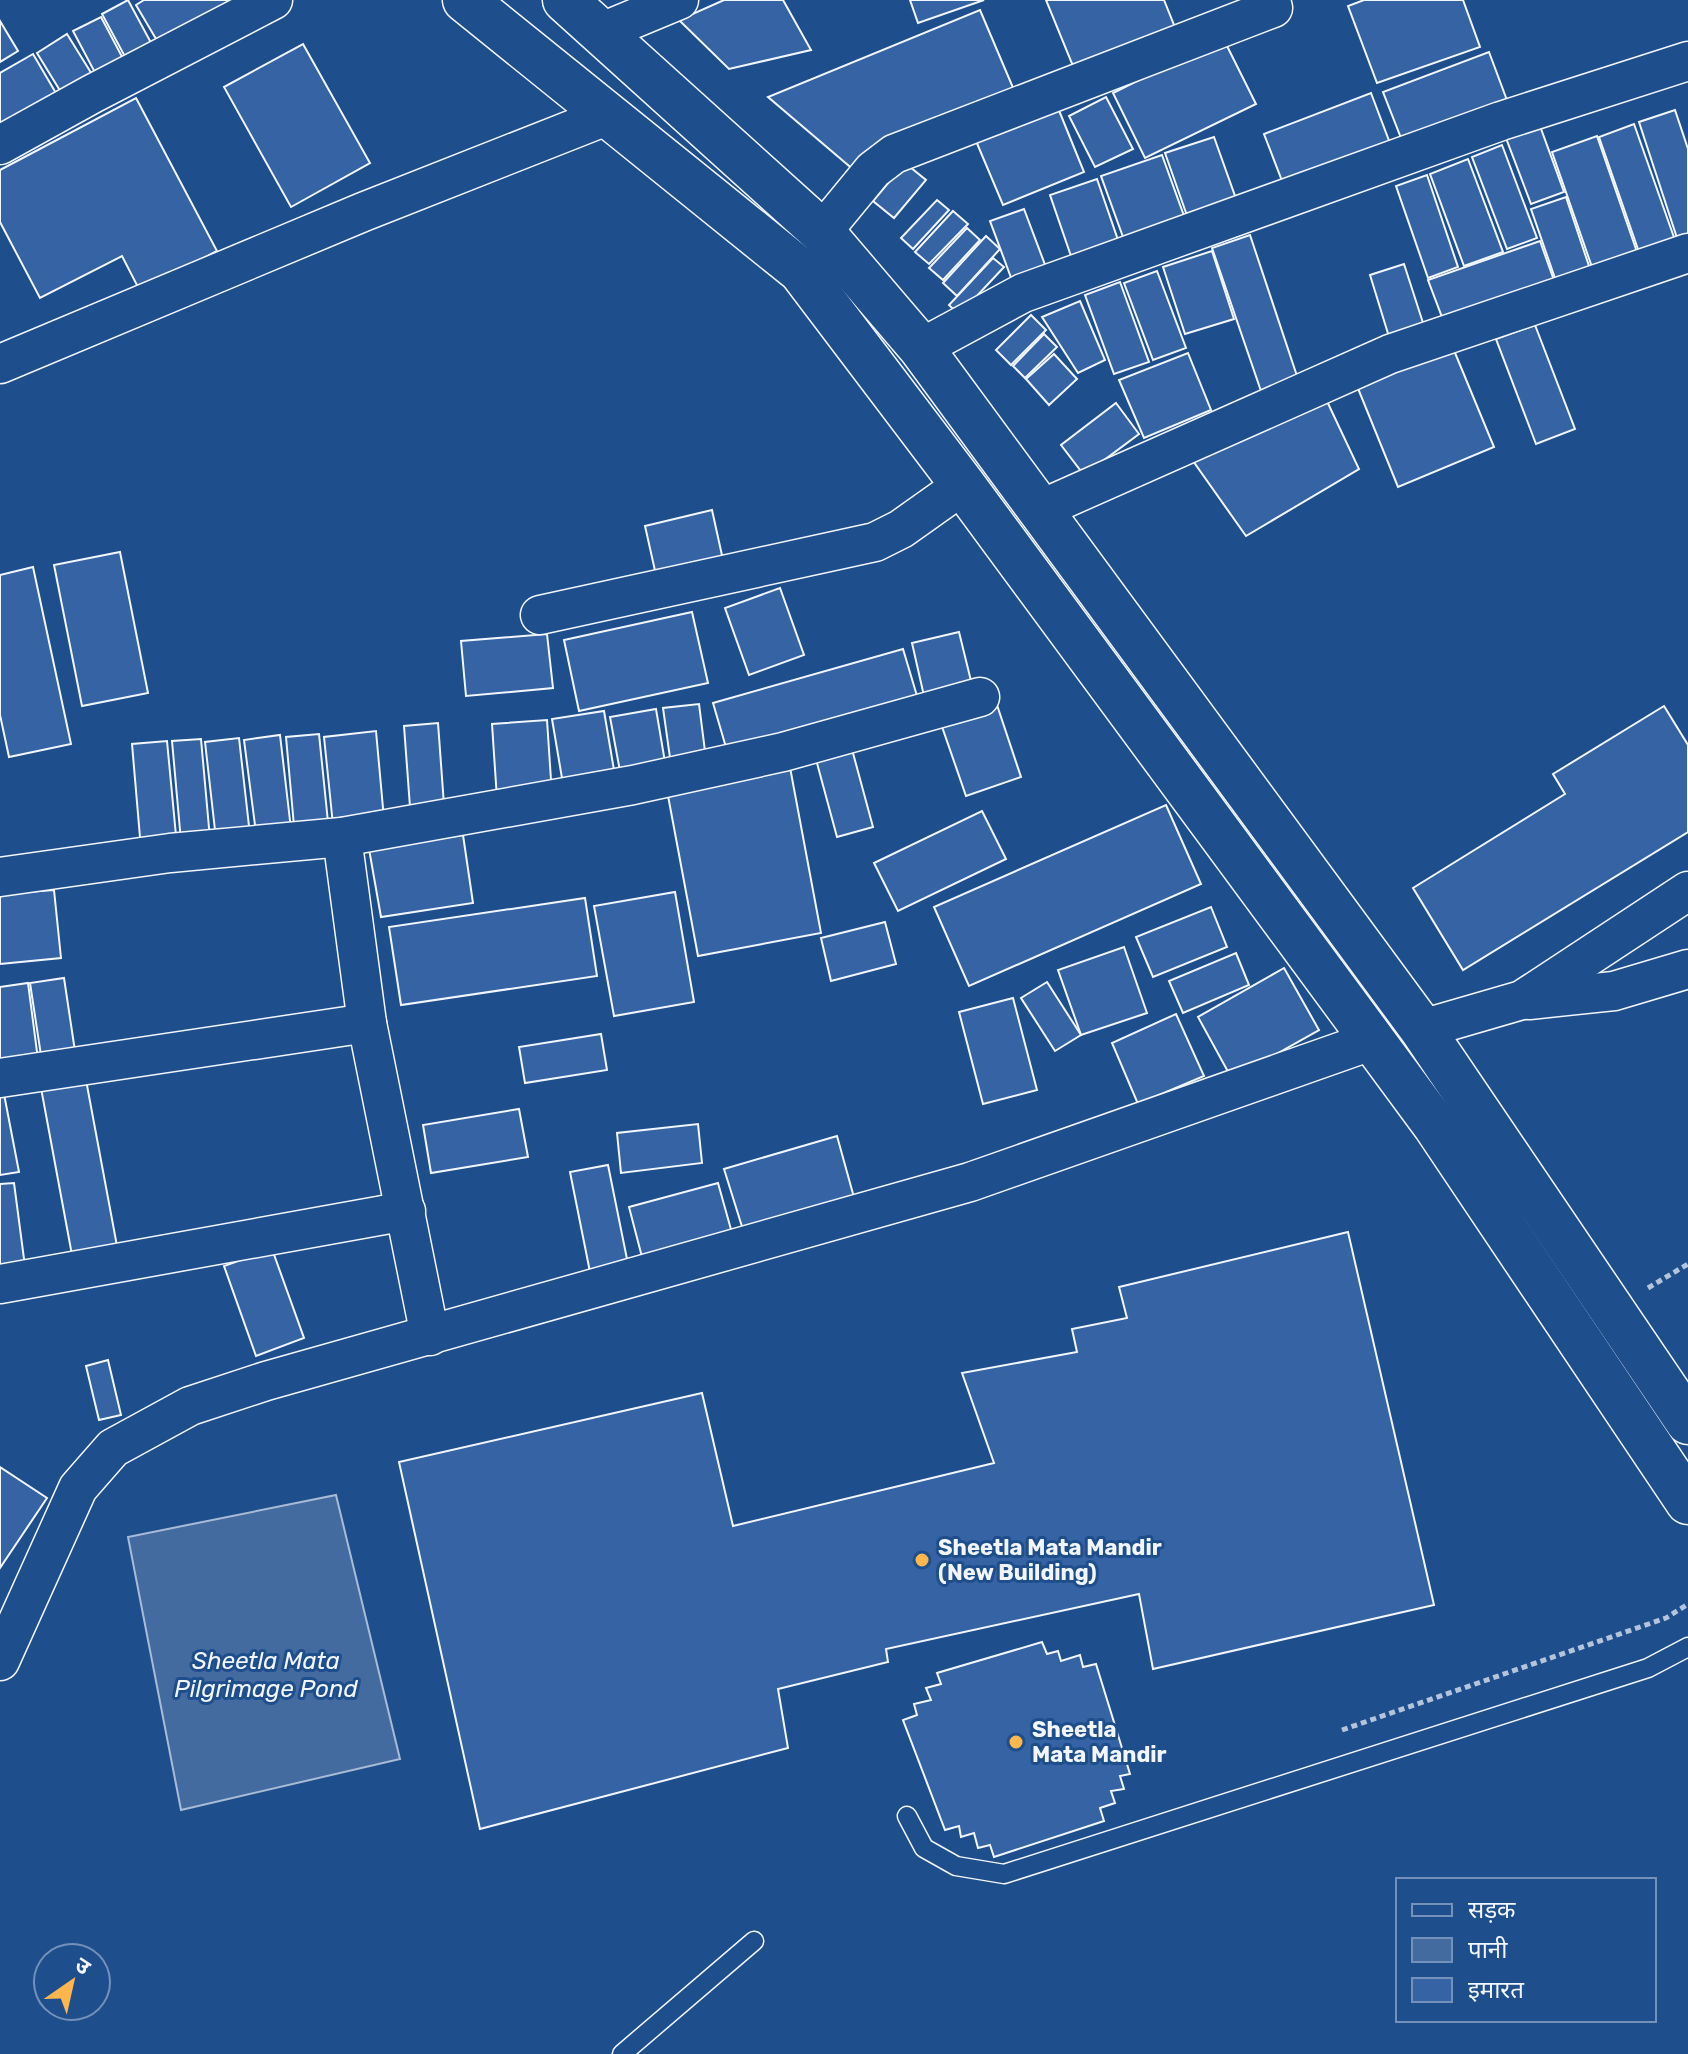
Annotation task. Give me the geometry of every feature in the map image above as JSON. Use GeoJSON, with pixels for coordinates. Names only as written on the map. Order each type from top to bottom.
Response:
{"type":"FeatureCollection","features":[{"type":"Feature","properties":{"kind":"main road"},"geometry":{"type":"LineString","coordinates":[[465,0],[801,271],[963,485],[1435,1125],[1688,1502]]}},
{"type":"Feature","properties":{"kind":"main road"},"geometry":{"type":"LineString","coordinates":[[565,0],[822,232],[921,348],[1422,1029],[1688,1422]]}},
{"type":"Feature","properties":{"kind":"street"},"geometry":{"type":"LineString","coordinates":[[0,145],[273,0]]}},
{"type":"Feature","properties":{"kind":"street"},"geometry":{"type":"LineString","coordinates":[[602,32],[679,0]]}},
{"type":"Feature","properties":{"kind":"street"},"geometry":{"type":"LineString","coordinates":[[822,232],[873,170],[894,154],[1279,3]]}},
{"type":"Feature","properties":{"kind":"street"},"geometry":{"type":"LineString","coordinates":[[921,348],[1023,293],[1501,121],[1688,61]]}},
{"type":"Feature","properties":{"kind":"street"},"geometry":{"type":"LineString","coordinates":[[0,364],[363,212],[609,115]]}},
{"type":"Feature","properties":{"kind":"street"},"geometry":{"type":"LineString","coordinates":[[1039,510],[1390,354],[1688,253]]}},
{"type":"Feature","properties":{"kind":"street"},"geometry":{"type":"LineString","coordinates":[[540,615],[875,542],[901,529],[963,485]]}},
{"type":"Feature","properties":{"kind":"street"},"geometry":{"type":"LineString","coordinates":[[0,877],[170,853],[342,837],[700,771],[783,752],[980,697]]}},
{"type":"Feature","properties":{"kind":"street"},"geometry":{"type":"LineString","coordinates":[[342,837],[367,1023],[430,1336]]}},
{"type":"Feature","properties":{"kind":"street"},"geometry":{"type":"LineString","coordinates":[[1522,1000],[1688,891]]}},
{"type":"Feature","properties":{"kind":"street"},"geometry":{"type":"LineString","coordinates":[[1422,1029],[1522,1000],[1614,991],[1688,969]]}},
{"type":"Feature","properties":{"kind":"street"},"geometry":{"type":"LineString","coordinates":[[0,1078],[367,1023]]}},
{"type":"Feature","properties":{"kind":"street"},"geometry":{"type":"LineString","coordinates":[[0,1661],[78,1488],[113,1448],[190,1406],[266,1381],[970,1182],[1371,1041]]}},
{"type":"Feature","properties":{"kind":"street"},"geometry":{"type":"LineString","coordinates":[[0,1284],[406,1211]]}},
{"type":"Feature","properties":{"kind":"lane"},"geometry":{"type":"LineString","coordinates":[[907,1816],[924,1848],[956,1866],[1004,1874],[1648,1668],[1688,1647]]}},
{"type":"Feature","properties":{"kind":"lane"},"geometry":{"type":"LineString","coordinates":[[622,2054],[754,1941]]}},
{"type":"Feature","properties":{"kind":"path"},"geometry":{"type":"LineString","coordinates":[[1329,1735],[1666,1618],[1688,1604]]}},
{"type":"Feature","properties":{"kind":"water","name":"Sheetla Mata Pilgrimage Pond"},"geometry":{"type":"Polygon","coordinates":[[[336,1495],[400,1759],[181,1810],[128,1537],[336,1495]]]}},
{"type":"Feature","properties":{"kind":"building"},"geometry":{"type":"Polygon","coordinates":[[[128,0],[156,52],[130,66],[102,14],[128,0]]]}},
{"type":"Feature","properties":{"kind":"building"},"geometry":{"type":"Polygon","coordinates":[[[144,0],[236,0],[159,44],[136,5],[144,0]]]}},
{"type":"Feature","properties":{"kind":"building"},"geometry":{"type":"Polygon","coordinates":[[[724,0],[783,0],[811,50],[729,69],[679,20],[724,0]]]}},
{"type":"Feature","properties":{"kind":"building"},"geometry":{"type":"Polygon","coordinates":[[[910,0],[984,0],[918,23],[910,0]]]}},
{"type":"Feature","properties":{"kind":"building"},"geometry":{"type":"Polygon","coordinates":[[[1046,0],[1164,0],[1176,30],[1075,71],[1046,0]]]}},
{"type":"Feature","properties":{"kind":"building"},"geometry":{"type":"Polygon","coordinates":[[[1364,0],[1463,0],[1480,47],[1377,83],[1348,6],[1364,0]]]}},
{"type":"Feature","properties":{"kind":"building"},"geometry":{"type":"Polygon","coordinates":[[[980,10],[1014,90],[855,171],[768,97],[980,10]]]}},
{"type":"Feature","properties":{"kind":"building"},"geometry":{"type":"Polygon","coordinates":[[[101,17],[128,68],[100,82],[73,31],[101,17]]]}},
{"type":"Feature","properties":{"kind":"building"},"geometry":{"type":"Polygon","coordinates":[[[0,21],[18,51],[0,62],[0,21]]]}},
{"type":"Feature","properties":{"kind":"building"},"geometry":{"type":"Polygon","coordinates":[[[67,34],[98,84],[67,102],[37,53],[67,34]]]}},
{"type":"Feature","properties":{"kind":"building"},"geometry":{"type":"Polygon","coordinates":[[[1223,38],[1256,104],[1145,158],[1113,93],[1223,38]]]}},
{"type":"Feature","properties":{"kind":"building"},"geometry":{"type":"Polygon","coordinates":[[[303,44],[370,163],[291,207],[224,87],[303,44]]]}},
{"type":"Feature","properties":{"kind":"building"},"geometry":{"type":"Polygon","coordinates":[[[1489,52],[1508,103],[1403,143],[1383,92],[1489,52]]]}},
{"type":"Feature","properties":{"kind":"building"},"geometry":{"type":"Polygon","coordinates":[[[33,54],[60,100],[0,136],[0,73],[33,54]]]}},
{"type":"Feature","properties":{"kind":"building"},"geometry":{"type":"Polygon","coordinates":[[[1371,93],[1391,146],[1284,186],[1264,134],[1371,93]]]}},
{"type":"Feature","properties":{"kind":"building"},"geometry":{"type":"Polygon","coordinates":[[[1106,97],[1133,149],[1095,167],[1069,116],[1106,97]]]}},
{"type":"Feature","properties":{"kind":"building"},"geometry":{"type":"Polygon","coordinates":[[[136,98],[217,251],[140,291],[122,256],[40,298],[0,222],[0,170],[136,98]]]}},
{"type":"Feature","properties":{"kind":"building"},"geometry":{"type":"Polygon","coordinates":[[[1058,108],[1084,172],[1003,205],[976,141],[1058,108]]]}},
{"type":"Feature","properties":{"kind":"building"},"geometry":{"type":"Polygon","coordinates":[[[1675,110],[1688,149],[1688,238],[1678,241],[1639,122],[1675,110]]]}},
{"type":"Feature","properties":{"kind":"building"},"geometry":{"type":"Polygon","coordinates":[[[1634,124],[1676,243],[1640,255],[1599,137],[1634,124]]]}},
{"type":"Feature","properties":{"kind":"building"},"geometry":{"type":"Polygon","coordinates":[[[1540,126],[1564,192],[1531,204],[1506,138],[1540,126]]]}},
{"type":"Feature","properties":{"kind":"building"},"geometry":{"type":"Polygon","coordinates":[[[1597,136],[1638,255],[1593,270],[1552,152],[1597,136]]]}},
{"type":"Feature","properties":{"kind":"building"},"geometry":{"type":"Polygon","coordinates":[[[1214,137],[1240,210],[1191,227],[1165,153],[1214,137]]]}},
{"type":"Feature","properties":{"kind":"building"},"geometry":{"type":"Polygon","coordinates":[[[1502,145],[1537,238],[1507,249],[1472,157],[1502,145]]]}},
{"type":"Feature","properties":{"kind":"building"},"geometry":{"type":"Polygon","coordinates":[[[1162,155],[1188,227],[1127,248],[1101,176],[1162,155]]]}},
{"type":"Feature","properties":{"kind":"building"},"geometry":{"type":"Polygon","coordinates":[[[1468,159],[1503,252],[1464,266],[1430,174],[1468,159]]]}},
{"type":"Feature","properties":{"kind":"building"},"geometry":{"type":"Polygon","coordinates":[[[905,163],[926,180],[894,218],[873,201],[905,163]]]}},
{"type":"Feature","properties":{"kind":"building"},"geometry":{"type":"Polygon","coordinates":[[[1427,175],[1458,267],[1428,278],[1396,186],[1427,175]]]}},
{"type":"Feature","properties":{"kind":"building"},"geometry":{"type":"Polygon","coordinates":[[[1097,179],[1118,240],[1071,256],[1050,195],[1097,179]]]}},
{"type":"Feature","properties":{"kind":"building"},"geometry":{"type":"Polygon","coordinates":[[[1566,197],[1591,272],[1557,284],[1531,209],[1566,197]]]}},
{"type":"Feature","properties":{"kind":"building"},"geometry":{"type":"Polygon","coordinates":[[[937,200],[949,210],[913,249],[901,238],[937,200]]]}},
{"type":"Feature","properties":{"kind":"building"},"geometry":{"type":"Polygon","coordinates":[[[1024,209],[1047,270],[1013,283],[990,221],[1024,209]]]}},
{"type":"Feature","properties":{"kind":"building"},"geometry":{"type":"Polygon","coordinates":[[[953,211],[968,224],[929,264],[915,252],[953,211]]]}},
{"type":"Feature","properties":{"kind":"building"},"geometry":{"type":"Polygon","coordinates":[[[967,228],[980,240],[943,280],[929,268],[967,228]]]}},
{"type":"Feature","properties":{"kind":"building"},"geometry":{"type":"Polygon","coordinates":[[[1250,235],[1298,379],[1261,391],[1212,248],[1250,235]]]}},
{"type":"Feature","properties":{"kind":"building"},"geometry":{"type":"Polygon","coordinates":[[[986,236],[1000,249],[957,296],[943,283],[986,236]]]}},
{"type":"Feature","properties":{"kind":"building"},"geometry":{"type":"Polygon","coordinates":[[[1540,241],[1556,286],[1445,325],[1428,280],[1540,241]]]}},
{"type":"Feature","properties":{"kind":"building"},"geometry":{"type":"Polygon","coordinates":[[[1212,251],[1234,319],[1185,334],[1163,267],[1212,251]]]}},
{"type":"Feature","properties":{"kind":"building"},"geometry":{"type":"Polygon","coordinates":[[[993,258],[1004,267],[959,315],[949,305],[993,258]]]}},
{"type":"Feature","properties":{"kind":"building"},"geometry":{"type":"Polygon","coordinates":[[[1404,264],[1425,329],[1390,340],[1370,275],[1404,264]]]}},
{"type":"Feature","properties":{"kind":"building"},"geometry":{"type":"Polygon","coordinates":[[[1157,271],[1186,348],[1153,360],[1124,283],[1157,271]]]}},
{"type":"Feature","properties":{"kind":"building"},"geometry":{"type":"Polygon","coordinates":[[[1120,282],[1149,362],[1114,374],[1085,295],[1120,282]]]}},
{"type":"Feature","properties":{"kind":"building"},"geometry":{"type":"Polygon","coordinates":[[[1080,301],[1105,360],[1078,373],[1042,317],[1080,301]]]}},
{"type":"Feature","properties":{"kind":"building"},"geometry":{"type":"Polygon","coordinates":[[[1031,315],[1046,330],[1011,365],[996,350],[1031,315]]]}},
{"type":"Feature","properties":{"kind":"building"},"geometry":{"type":"Polygon","coordinates":[[[1535,325],[1575,429],[1536,444],[1496,339],[1535,325]]]}},
{"type":"Feature","properties":{"kind":"building"},"geometry":{"type":"Polygon","coordinates":[[[1044,334],[1057,347],[1025,378],[1013,366],[1044,334]]]}},
{"type":"Feature","properties":{"kind":"building"},"geometry":{"type":"Polygon","coordinates":[[[1453,348],[1494,447],[1398,487],[1357,386],[1453,348]]]}},
{"type":"Feature","properties":{"kind":"building"},"geometry":{"type":"Polygon","coordinates":[[[1188,353],[1211,410],[1144,438],[1119,380],[1188,353]]]}},
{"type":"Feature","properties":{"kind":"building"},"geometry":{"type":"Polygon","coordinates":[[[1054,354],[1077,379],[1049,405],[1026,379],[1054,354]]]}},
{"type":"Feature","properties":{"kind":"building"},"geometry":{"type":"Polygon","coordinates":[[[1325,397],[1359,469],[1246,536],[1186,451],[1325,397]]]}},
{"type":"Feature","properties":{"kind":"building"},"geometry":{"type":"Polygon","coordinates":[[[1116,403],[1139,434],[1084,475],[1061,445],[1116,403]]]}},
{"type":"Feature","properties":{"kind":"building"},"geometry":{"type":"Polygon","coordinates":[[[712,510],[725,569],[658,584],[645,526],[712,510]]]}},
{"type":"Feature","properties":{"kind":"building"},"geometry":{"type":"Polygon","coordinates":[[[120,552],[148,693],[82,706],[54,565],[120,552]]]}},
{"type":"Feature","properties":{"kind":"building"},"geometry":{"type":"Polygon","coordinates":[[[33,567],[71,744],[9,757],[0,715],[0,575],[33,567]]]}},
{"type":"Feature","properties":{"kind":"building"},"geometry":{"type":"Polygon","coordinates":[[[780,588],[804,655],[749,675],[725,608],[780,588]]]}},
{"type":"Feature","properties":{"kind":"building"},"geometry":{"type":"Polygon","coordinates":[[[692,612],[708,683],[579,711],[564,640],[692,612]]]}},
{"type":"Feature","properties":{"kind":"building"},"geometry":{"type":"Polygon","coordinates":[[[959,632],[972,685],[924,696],[912,643],[959,632]]]}},
{"type":"Feature","properties":{"kind":"building"},"geometry":{"type":"Polygon","coordinates":[[[547,634],[553,688],[466,696],[461,641],[547,634]]]}},
{"type":"Feature","properties":{"kind":"building"},"geometry":{"type":"Polygon","coordinates":[[[903,649],[920,706],[730,761],[713,703],[903,649]]]}},
{"type":"Feature","properties":{"kind":"building"},"geometry":{"type":"Polygon","coordinates":[[[995,699],[1021,777],[966,796],[939,718],[995,699]]]}},
{"type":"Feature","properties":{"kind":"building"},"geometry":{"type":"Polygon","coordinates":[[[699,704],[707,767],[672,772],[663,708],[699,704]]]}},
{"type":"Feature","properties":{"kind":"building"},"geometry":{"type":"Polygon","coordinates":[[[1664,706],[1688,745],[1688,832],[1463,970],[1413,888],[1565,794],[1553,774],[1664,706]]]}},
{"type":"Feature","properties":{"kind":"building"},"geometry":{"type":"Polygon","coordinates":[[[656,709],[667,774],[622,782],[610,717],[656,709]]]}},
{"type":"Feature","properties":{"kind":"building"},"geometry":{"type":"Polygon","coordinates":[[[604,711],[616,782],[564,790],[552,719],[604,711]]]}},
{"type":"Feature","properties":{"kind":"building"},"geometry":{"type":"Polygon","coordinates":[[[547,720],[552,795],[497,799],[492,724],[547,720]]]}},
{"type":"Feature","properties":{"kind":"building"},"geometry":{"type":"Polygon","coordinates":[[[438,723],[444,805],[410,807],[404,726],[438,723]]]}},
{"type":"Feature","properties":{"kind":"building"},"geometry":{"type":"Polygon","coordinates":[[[376,731],[384,819],[333,825],[324,737],[376,731]]]}},
{"type":"Feature","properties":{"kind":"building"},"geometry":{"type":"Polygon","coordinates":[[[319,734],[328,822],[294,826],[286,737],[319,734]]]}},
{"type":"Feature","properties":{"kind":"building"},"geometry":{"type":"Polygon","coordinates":[[[280,735],[291,829],[256,833],[244,740],[280,735]]]}},
{"type":"Feature","properties":{"kind":"building"},"geometry":{"type":"Polygon","coordinates":[[[239,738],[250,835],[216,839],[205,742],[239,738]]]}},
{"type":"Feature","properties":{"kind":"building"},"geometry":{"type":"Polygon","coordinates":[[[201,739],[210,839],[181,841],[172,741],[201,739]]]}},
{"type":"Feature","properties":{"kind":"building"},"geometry":{"type":"Polygon","coordinates":[[[167,741],[177,846],[141,849],[132,744],[167,741]]]}},
{"type":"Feature","properties":{"kind":"building"},"geometry":{"type":"Polygon","coordinates":[[[850,742],[873,827],[837,837],[814,752],[850,742]]]}},
{"type":"Feature","properties":{"kind":"building"},"geometry":{"type":"Polygon","coordinates":[[[789,762],[821,933],[698,956],[666,785],[789,762]]]}},
{"type":"Feature","properties":{"kind":"building"},"geometry":{"type":"Polygon","coordinates":[[[1166,805],[1201,884],[969,986],[934,907],[1166,805]]]}},
{"type":"Feature","properties":{"kind":"building"},"geometry":{"type":"Polygon","coordinates":[[[982,811],[1006,859],[898,911],[874,863],[982,811]]]}},
{"type":"Feature","properties":{"kind":"building"},"geometry":{"type":"Polygon","coordinates":[[[463,835],[473,903],[381,917],[369,849],[463,835]]]}},
{"type":"Feature","properties":{"kind":"building"},"geometry":{"type":"Polygon","coordinates":[[[54,890],[61,958],[0,964],[0,894],[54,890]]]}},
{"type":"Feature","properties":{"kind":"building"},"geometry":{"type":"Polygon","coordinates":[[[675,892],[694,1002],[614,1016],[594,906],[675,892]]]}},
{"type":"Feature","properties":{"kind":"building"},"geometry":{"type":"Polygon","coordinates":[[[585,898],[597,976],[401,1005],[389,927],[585,898]]]}},
{"type":"Feature","properties":{"kind":"building"},"geometry":{"type":"Polygon","coordinates":[[[1211,907],[1227,947],[1153,977],[1136,937],[1211,907]]]}},
{"type":"Feature","properties":{"kind":"building"},"geometry":{"type":"Polygon","coordinates":[[[885,922],[896,964],[831,981],[821,938],[885,922]]]}},
{"type":"Feature","properties":{"kind":"building"},"geometry":{"type":"Polygon","coordinates":[[[1124,947],[1147,1013],[1081,1035],[1058,970],[1124,947]]]}},
{"type":"Feature","properties":{"kind":"building"},"geometry":{"type":"Polygon","coordinates":[[[1236,953],[1249,985],[1183,1013],[1169,981],[1236,953]]]}},
{"type":"Feature","properties":{"kind":"building"},"geometry":{"type":"Polygon","coordinates":[[[1284,968],[1319,1030],[1232,1079],[1198,1017],[1284,968]]]}},
{"type":"Feature","properties":{"kind":"building"},"geometry":{"type":"Polygon","coordinates":[[[64,978],[76,1058],[42,1062],[30,983],[64,978]]]}},
{"type":"Feature","properties":{"kind":"building"},"geometry":{"type":"Polygon","coordinates":[[[1047,982],[1081,1035],[1055,1051],[1021,998],[1047,982]]]}},
{"type":"Feature","properties":{"kind":"building"},"geometry":{"type":"Polygon","coordinates":[[[28,983],[39,1067],[0,1072],[0,987],[28,983]]]}},
{"type":"Feature","properties":{"kind":"building"},"geometry":{"type":"Polygon","coordinates":[[[1013,998],[1037,1090],[983,1104],[959,1012],[1013,998]]]}},
{"type":"Feature","properties":{"kind":"building"},"geometry":{"type":"Polygon","coordinates":[[[1176,1014],[1204,1076],[1138,1104],[1112,1043],[1176,1014]]]}},
{"type":"Feature","properties":{"kind":"building"},"geometry":{"type":"Polygon","coordinates":[[[601,1034],[607,1070],[525,1083],[519,1047],[601,1034]]]}},
{"type":"Feature","properties":{"kind":"building"},"geometry":{"type":"Polygon","coordinates":[[[86,1080],[117,1246],[72,1255],[41,1088],[86,1080]]]}},
{"type":"Feature","properties":{"kind":"building"},"geometry":{"type":"Polygon","coordinates":[[[4,1094],[19,1172],[0,1175],[0,1095],[4,1094]]]}},
{"type":"Feature","properties":{"kind":"building"},"geometry":{"type":"Polygon","coordinates":[[[519,1109],[528,1157],[431,1173],[423,1125],[519,1109]]]}},
{"type":"Feature","properties":{"kind":"building"},"geometry":{"type":"Polygon","coordinates":[[[698,1124],[702,1163],[621,1173],[617,1133],[698,1124]]]}},
{"type":"Feature","properties":{"kind":"building"},"geometry":{"type":"Polygon","coordinates":[[[837,1136],[855,1201],[744,1233],[724,1169],[837,1136]]]}},
{"type":"Feature","properties":{"kind":"building"},"geometry":{"type":"Polygon","coordinates":[[[608,1165],[628,1264],[590,1272],[570,1172],[608,1165]]]}},
{"type":"Feature","properties":{"kind":"building"},"geometry":{"type":"Polygon","coordinates":[[[14,1183],[26,1274],[0,1277],[0,1184],[14,1183]]]}},
{"type":"Feature","properties":{"kind":"building"},"geometry":{"type":"Polygon","coordinates":[[[718,1183],[732,1233],[642,1257],[629,1207],[718,1183]]]}},
{"type":"Feature","properties":{"kind":"building","name":"Sheetla Mata Mandir (New Building)"},"geometry":{"type":"Polygon","coordinates":[[[1348,1232],[1434,1605],[1153,1669],[1139,1594],[886,1649],[888,1662],[778,1689],[788,1748],[480,1829],[399,1462],[702,1393],[733,1526],[994,1463],[962,1373],[1077,1352],[1072,1329],[1127,1318],[1119,1287],[1348,1232]]]}},
{"type":"Feature","properties":{"kind":"building"},"geometry":{"type":"Polygon","coordinates":[[[272,1249],[304,1338],[256,1356],[224,1266],[272,1249]]]}},
{"type":"Feature","properties":{"kind":"building"},"geometry":{"type":"Polygon","coordinates":[[[108,1360],[121,1415],[99,1420],[86,1366],[108,1360]]]}},
{"type":"Feature","properties":{"kind":"building"},"geometry":{"type":"Polygon","coordinates":[[[0,1467],[47,1498],[0,1568],[0,1467]]]}},
{"type":"Feature","properties":{"kind":"building","name":"Sheetla Mata Mandir"},"geometry":{"type":"Polygon","coordinates":[[[1042,1642],[1047,1654],[1058,1651],[1061,1661],[1080,1655],[1083,1667],[1096,1664],[1130,1774],[1120,1776],[1124,1789],[1111,1791],[1115,1803],[1100,1808],[1104,1821],[994,1857],[990,1845],[978,1848],[974,1833],[961,1837],[959,1826],[945,1830],[903,1720],[917,1715],[914,1704],[931,1700],[926,1688],[941,1684],[937,1673],[1042,1642]]]}},
{"type":"Feature","properties":{"kind":"place","name":"Sheetla Mata Mandir (New Building)"},"geometry":{"type":"Point","coordinates":[922,1560]}},
{"type":"Feature","properties":{"kind":"place","name":"Sheetla Mata Mandir"},"geometry":{"type":"Point","coordinates":[1016,1742]}}]}
